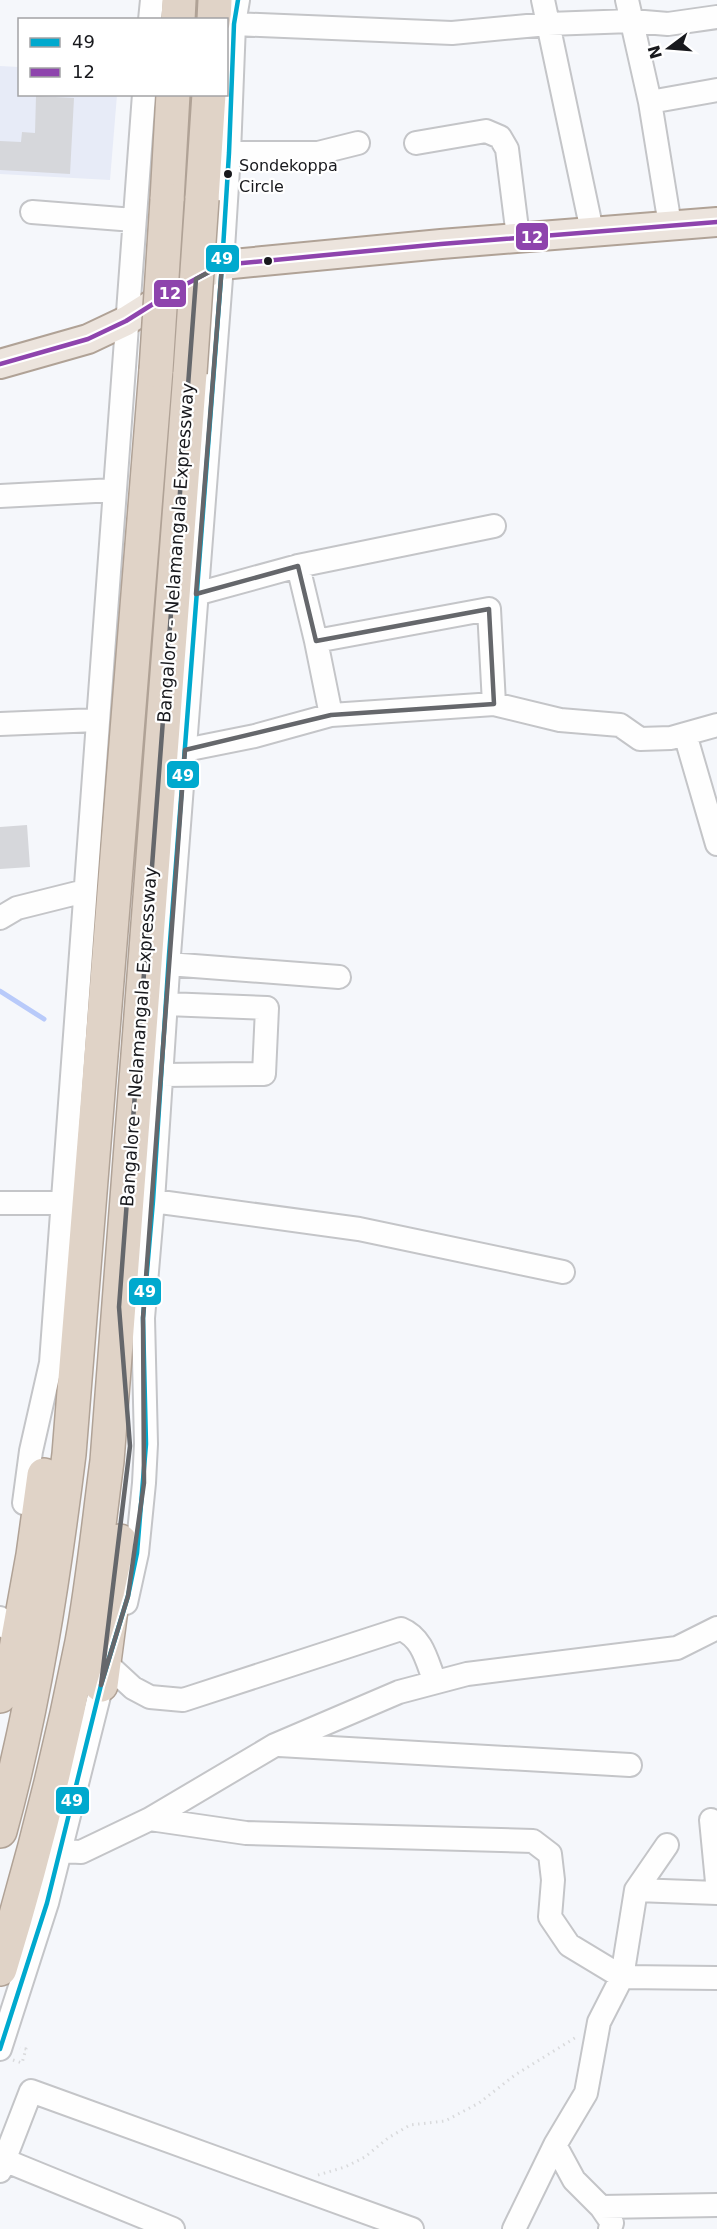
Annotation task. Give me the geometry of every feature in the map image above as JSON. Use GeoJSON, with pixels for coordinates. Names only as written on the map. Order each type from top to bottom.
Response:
{"type":"FeatureCollection","features":[{"type":"Feature","properties":{"kind":"highway"},"geometry":{"type":"LineString","coordinates":[[178,18],[179,0]]}},
{"type":"Feature","properties":{"kind":"highway","name":"Bangalore - Nelamangala Expressway"},"geometry":{"type":"LineString","coordinates":[[0,1831],[34,1688],[53,1580],[69,1454],[156,370],[173,96]]}},
{"type":"Feature","properties":{"kind":"highway","name":"Bangalore - Nelamangala Expressway"},"geometry":{"type":"LineString","coordinates":[[0,1969],[42,1822],[82,1640],[107,1461],[132,1109],[190,373],[209,96]]}},
{"type":"Feature","properties":{"kind":"highway"},"geometry":{"type":"LineString","coordinates":[[104,1674],[130,1446],[130,1399],[119,1307]]}},
{"type":"Feature","properties":{"kind":"highway"},"geometry":{"type":"LineString","coordinates":[[1,1677],[14,1660],[33,1555],[42,1482],[50,1446],[75,1382]]}},
{"type":"Feature","properties":{"kind":"main road"},"geometry":{"type":"LineString","coordinates":[[0,364],[88,339],[126,321],[177,289],[222,265],[518,237],[717,222]]}},
{"type":"Feature","properties":{"kind":"street"},"geometry":{"type":"LineString","coordinates":[[150,18],[152,0]]}},
{"type":"Feature","properties":{"kind":"street"},"geometry":{"type":"LineString","coordinates":[[221,14],[238,0]]}},
{"type":"Feature","properties":{"kind":"street"},"geometry":{"type":"LineString","coordinates":[[543,0],[592,231]]}},
{"type":"Feature","properties":{"kind":"street"},"geometry":{"type":"LineString","coordinates":[[221,14],[452,33],[548,24],[629,11],[668,24],[717,17]]}},
{"type":"Feature","properties":{"kind":"street"},"geometry":{"type":"LineString","coordinates":[[629,11],[650,102],[670,225]]}},
{"type":"Feature","properties":{"kind":"street"},"geometry":{"type":"LineString","coordinates":[[650,102],[717,90]]}},
{"type":"Feature","properties":{"kind":"street"},"geometry":{"type":"LineString","coordinates":[[1,1677],[3,1623],[31,1450],[51,1363],[144,96]]}},
{"type":"Feature","properties":{"kind":"street"},"geometry":{"type":"LineString","coordinates":[[0,2049],[47,1903],[104,1674],[128,1596],[137,1552],[146,1444],[143,1318],[222,265],[229,153],[226,96]]}},
{"type":"Feature","properties":{"kind":"street"},"geometry":{"type":"LineString","coordinates":[[416,143],[486,131],[500,137],[507,149],[518,237]]}},
{"type":"Feature","properties":{"kind":"street"},"geometry":{"type":"LineString","coordinates":[[229,153],[318,153],[358,143]]}},
{"type":"Feature","properties":{"kind":"street"},"geometry":{"type":"LineString","coordinates":[[32,212],[134,220]]}},
{"type":"Feature","properties":{"kind":"street"},"geometry":{"type":"LineString","coordinates":[[0,496],[114,490]]}},
{"type":"Feature","properties":{"kind":"street"},"geometry":{"type":"LineString","coordinates":[[196,594],[298,566],[494,526]]}},
{"type":"Feature","properties":{"kind":"street"},"geometry":{"type":"LineString","coordinates":[[298,566],[331,715]]}},
{"type":"Feature","properties":{"kind":"street"},"geometry":{"type":"LineString","coordinates":[[316,641],[489,609],[494,704]]}},
{"type":"Feature","properties":{"kind":"street"},"geometry":{"type":"LineString","coordinates":[[185,750],[255,736],[331,715],[494,704],[560,720],[620,725],[640,739],[671,738],[717,725]]}},
{"type":"Feature","properties":{"kind":"street"},"geometry":{"type":"LineString","coordinates":[[0,724],[98,720]]}},
{"type":"Feature","properties":{"kind":"street"},"geometry":{"type":"LineString","coordinates":[[685,734],[717,844]]}},
{"type":"Feature","properties":{"kind":"street"},"geometry":{"type":"LineString","coordinates":[[0,918],[17,908],[85,891]]}},
{"type":"Feature","properties":{"kind":"street"},"geometry":{"type":"LineString","coordinates":[[168,964],[339,977]]}},
{"type":"Feature","properties":{"kind":"street"},"geometry":{"type":"LineString","coordinates":[[162,1075],[264,1074],[267,1008],[166,1004]]}},
{"type":"Feature","properties":{"kind":"street"},"geometry":{"type":"LineString","coordinates":[[153,1202],[359,1229],[563,1272]]}},
{"type":"Feature","properties":{"kind":"street"},"geometry":{"type":"LineString","coordinates":[[0,1203],[63,1203]]}},
{"type":"Feature","properties":{"kind":"street"},"geometry":{"type":"LineString","coordinates":[[60,1851],[81,1852],[150,1820],[274,1745],[399,1692],[467,1674],[677,1648],[717,1628]]}},
{"type":"Feature","properties":{"kind":"street"},"geometry":{"type":"LineString","coordinates":[[104,1674],[150,1697],[183,1700],[401,1629],[412,1634],[422,1647],[435,1682]]}},
{"type":"Feature","properties":{"kind":"street"},"geometry":{"type":"LineString","coordinates":[[274,1745],[630,1765]]}},
{"type":"Feature","properties":{"kind":"street"},"geometry":{"type":"LineString","coordinates":[[150,1820],[246,1833],[533,1841],[550,1854],[553,1880],[550,1917],[569,1945],[622,1977],[717,1978]]}},
{"type":"Feature","properties":{"kind":"street"},"geometry":{"type":"LineString","coordinates":[[711,1820],[717,1882]]}},
{"type":"Feature","properties":{"kind":"street"},"geometry":{"type":"LineString","coordinates":[[513,2229],[555,2145],[586,2092],[599,2022],[622,1977],[636,1890],[667,1845]]}},
{"type":"Feature","properties":{"kind":"street"},"geometry":{"type":"LineString","coordinates":[[636,1890],[717,1893]]}},
{"type":"Feature","properties":{"kind":"street"},"geometry":{"type":"LineString","coordinates":[[173,2229],[2,2166],[31,2091],[412,2229]]}},
{"type":"Feature","properties":{"kind":"street"},"geometry":{"type":"LineString","coordinates":[[555,2145],[574,2180],[613,2222],[717,2205]]}},
{"type":"Feature","properties":{"kind":"path"},"geometry":{"type":"LineString","coordinates":[[290,2183],[345,2167],[364,2157],[388,2138],[410,2125],[446,2121],[479,2103],[515,2075],[599,2022]]}},
{"type":"Feature","properties":{"kind":"path"},"geometry":{"type":"LineString","coordinates":[[22,2063],[26,2049]]}},
{"type":"Feature","properties":{"kind":"highlighted area"},"geometry":{"type":"Polygon","coordinates":[[[222,265],[196,594],[298,566],[316,641],[489,609],[494,704],[331,715],[185,750],[143,1318],[144,1483],[128,1596],[101,1685],[130,1446],[119,1307],[196,279],[222,265]]]}},
{"type":"Feature","properties":{"kind":"shaded area"},"geometry":{"type":"Polygon","coordinates":[[[0,66],[18,67],[18,96],[117,96],[110,180],[0,174],[0,66]]]}},
{"type":"Feature","properties":{"kind":"building"},"geometry":{"type":"Polygon","coordinates":[[[36,96],[74,98],[70,174],[0,170],[0,141],[21,142],[22,132],[35,133],[36,96]]]}},
{"type":"Feature","properties":{"kind":"building"},"geometry":{"type":"Polygon","coordinates":[[[27,825],[30,867],[0,869],[0,827],[27,825]]]}},
{"type":"Feature","properties":{"kind":"waterway"},"geometry":{"type":"LineString","coordinates":[[0,991],[44,1019]]}},
{"type":"Feature","properties":{"kind":"transit line","name":"49"},"geometry":{"type":"LineString","coordinates":[[0,2049],[47,1903],[101,1685],[128,1596],[137,1553],[146,1444],[143,1318],[222,265],[234,24],[238,0]]}},
{"type":"Feature","properties":{"kind":"transit line","name":"12"},"geometry":{"type":"LineString","coordinates":[[0,364],[88,339],[126,321],[177,289],[222,265],[441,244],[717,222]]}},
{"type":"Feature","properties":{"kind":"place","name":"Sondekoppa Circle"},"geometry":{"type":"Point","coordinates":[228,174]}}]}
